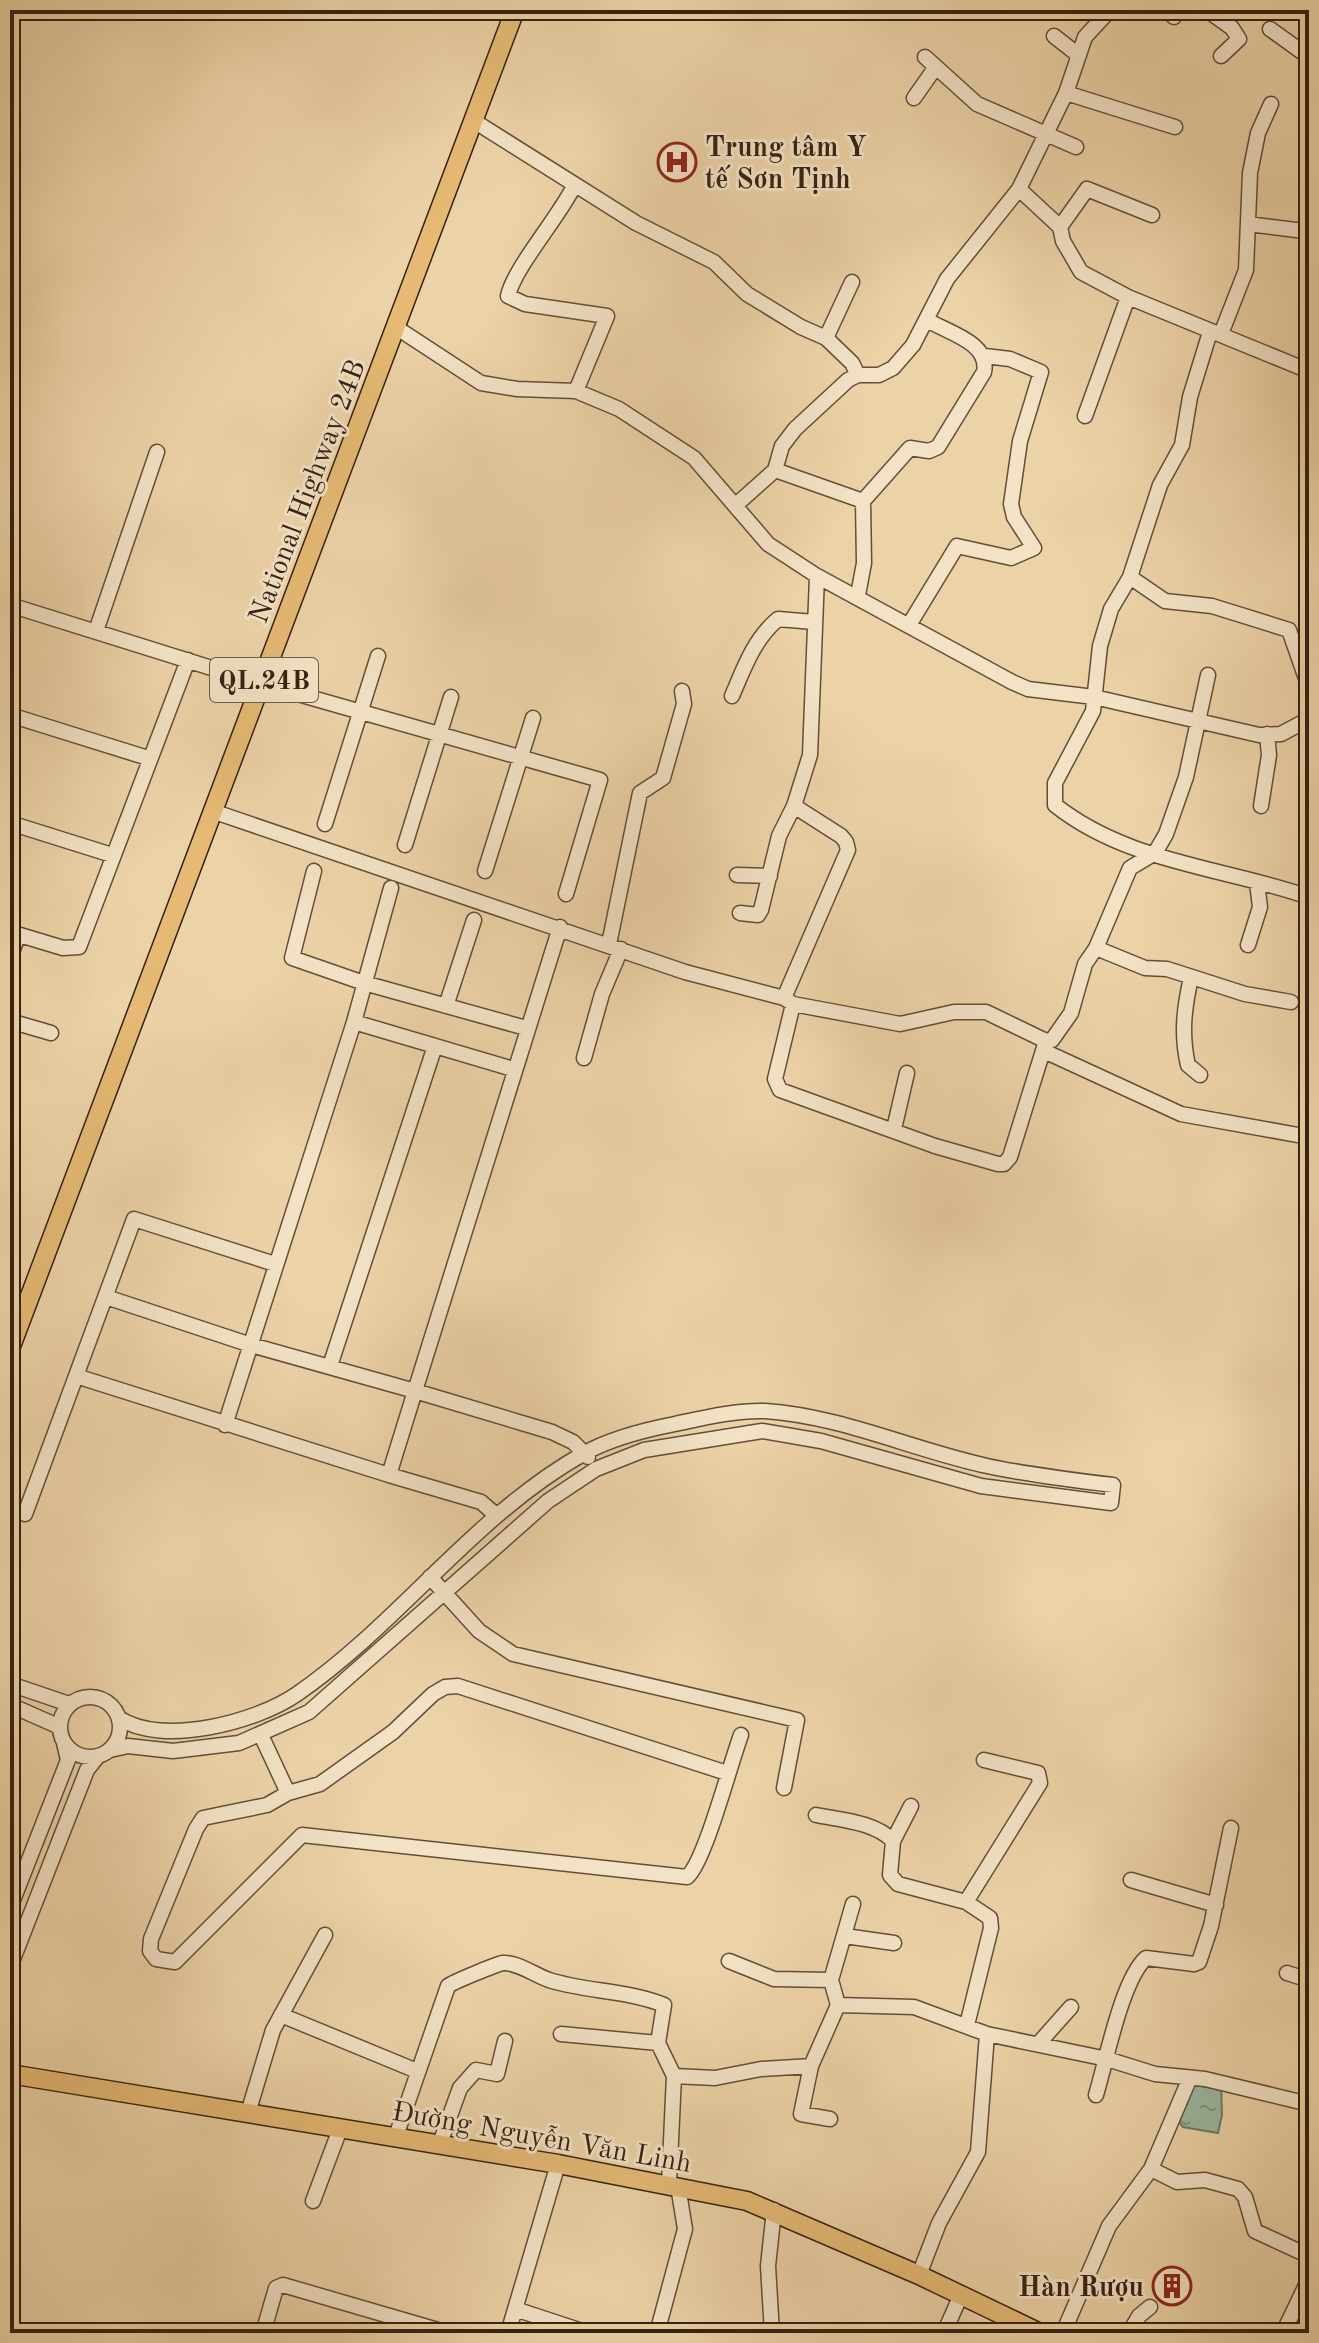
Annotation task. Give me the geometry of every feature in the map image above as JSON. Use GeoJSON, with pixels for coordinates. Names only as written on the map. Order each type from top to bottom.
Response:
{"type":"FeatureCollection","features":[{"type":"Feature","properties":{"kind":"main road","name":"National Highway 24B"},"geometry":{"type":"LineString","coordinates":[[10,1349],[515,10]]}},
{"type":"Feature","properties":{"kind":"main road","name":"Đường Nguyễn Văn Linh"},"geometry":{"type":"LineString","coordinates":[[10,2074],[558,2164],[673,2185],[774,2210],[1040,2333]]}},
{"type":"Feature","properties":{"kind":"street"},"geometry":{"type":"LineString","coordinates":[[737,504],[775,470],[782,446],[795,429],[858,375],[879,375],[893,368],[927,320],[947,279],[1019,189],[1042,135],[1066,93],[1077,54],[1096,21],[1110,10]]}},
{"type":"Feature","properties":{"kind":"street"},"geometry":{"type":"LineString","coordinates":[[1207,10],[1232,28],[1239,39],[1221,56]]}},
{"type":"Feature","properties":{"kind":"street"},"geometry":{"type":"LineString","coordinates":[[1270,29],[1309,57]]}},
{"type":"Feature","properties":{"kind":"street"},"geometry":{"type":"LineString","coordinates":[[1054,36],[1077,54]]}},
{"type":"Feature","properties":{"kind":"street"},"geometry":{"type":"LineString","coordinates":[[914,98],[930,62],[977,104],[1042,135],[1076,147]]}},
{"type":"Feature","properties":{"kind":"street"},"geometry":{"type":"LineString","coordinates":[[1066,93],[1175,127]]}},
{"type":"Feature","properties":{"kind":"street"},"geometry":{"type":"LineString","coordinates":[[1271,104],[1258,133],[1250,173],[1246,270],[1190,397],[1182,445],[1160,485],[1130,577],[1107,621],[1100,646],[1093,711],[1077,747],[1055,783],[1055,805],[1083,827],[1132,850],[1155,853],[1309,897]]}},
{"type":"Feature","properties":{"kind":"street"},"geometry":{"type":"LineString","coordinates":[[474,121],[636,223],[694,249],[730,274],[734,285],[747,294],[801,327],[826,338],[852,363],[858,375]]}},
{"type":"Feature","properties":{"kind":"street"},"geometry":{"type":"LineString","coordinates":[[574,186],[561,211],[513,282],[508,296],[525,304],[607,316],[576,391]]}},
{"type":"Feature","properties":{"kind":"street"},"geometry":{"type":"LineString","coordinates":[[1019,189],[1060,227],[1063,241],[1081,272],[1128,297],[1309,371]]}},
{"type":"Feature","properties":{"kind":"street"},"geometry":{"type":"LineString","coordinates":[[1060,227],[1087,189],[1152,215]]}},
{"type":"Feature","properties":{"kind":"street"},"geometry":{"type":"LineString","coordinates":[[1248,224],[1304,231]]}},
{"type":"Feature","properties":{"kind":"street"},"geometry":{"type":"LineString","coordinates":[[826,338],[852,282]]}},
{"type":"Feature","properties":{"kind":"street"},"geometry":{"type":"LineString","coordinates":[[1085,416],[1128,297]]}},
{"type":"Feature","properties":{"kind":"street"},"geometry":{"type":"LineString","coordinates":[[909,625],[957,546],[1011,558],[1034,548],[1011,511],[1011,504],[1020,441],[1041,372],[1010,359],[985,356],[927,320]]}},
{"type":"Feature","properties":{"kind":"street"},"geometry":{"type":"LineString","coordinates":[[397,328],[481,383],[517,389],[576,391],[619,409],[668,438],[694,458],[737,504],[768,544],[817,576],[858,595],[1028,689],[1094,697],[1267,734],[1298,727],[1309,719]]}},
{"type":"Feature","properties":{"kind":"street"},"geometry":{"type":"LineString","coordinates":[[858,595],[864,563],[863,501],[910,448],[929,451],[938,447],[979,386],[985,356]]}},
{"type":"Feature","properties":{"kind":"street"},"geometry":{"type":"LineString","coordinates":[[96,631],[157,452]]}},
{"type":"Feature","properties":{"kind":"street"},"geometry":{"type":"LineString","coordinates":[[775,470],[863,501]]}},
{"type":"Feature","properties":{"kind":"street"},"geometry":{"type":"LineString","coordinates":[[740,913],[758,915],[779,836],[794,806],[810,755],[817,576]]}},
{"type":"Feature","properties":{"kind":"street"},"geometry":{"type":"LineString","coordinates":[[1130,577],[1165,601],[1212,606],[1289,630],[1309,687]]}},
{"type":"Feature","properties":{"kind":"street"},"geometry":{"type":"LineString","coordinates":[[10,605],[263,684],[600,780],[566,894]]}},
{"type":"Feature","properties":{"kind":"street"},"geometry":{"type":"LineString","coordinates":[[732,696],[759,639],[772,624],[778,619],[814,622]]}},
{"type":"Feature","properties":{"kind":"street"},"geometry":{"type":"LineString","coordinates":[[325,824],[378,656]]}},
{"type":"Feature","properties":{"kind":"street"},"geometry":{"type":"LineString","coordinates":[[10,960],[14,933],[63,948],[79,947],[148,758],[188,660]]}},
{"type":"Feature","properties":{"kind":"street"},"geometry":{"type":"LineString","coordinates":[[794,806],[841,836],[848,850],[789,1001],[775,1079],[780,1090],[935,1146],[1004,1164],[1010,1157],[1045,1046],[1065,1026],[1085,964],[1096,948],[1130,868],[1155,853],[1166,834],[1186,777],[1208,675]]}},
{"type":"Feature","properties":{"kind":"street"},"geometry":{"type":"LineString","coordinates":[[584,1058],[615,946],[640,793],[663,778],[684,704],[682,691]]}},
{"type":"Feature","properties":{"kind":"street"},"geometry":{"type":"LineString","coordinates":[[405,845],[451,697]]}},
{"type":"Feature","properties":{"kind":"street"},"geometry":{"type":"LineString","coordinates":[[10,715],[148,758]]}},
{"type":"Feature","properties":{"kind":"street"},"geometry":{"type":"LineString","coordinates":[[485,871],[533,718]]}},
{"type":"Feature","properties":{"kind":"street"},"geometry":{"type":"LineString","coordinates":[[1261,806],[1269,755],[1267,734]]}},
{"type":"Feature","properties":{"kind":"street"},"geometry":{"type":"LineString","coordinates":[[215,812],[685,972],[789,1001],[900,1024],[954,1012],[986,1012],[1045,1046],[1181,1114],[1309,1137]]}},
{"type":"Feature","properties":{"kind":"street"},"geometry":{"type":"LineString","coordinates":[[10,823],[112,855]]}},
{"type":"Feature","properties":{"kind":"street"},"geometry":{"type":"LineString","coordinates":[[314,871],[292,958],[364,983],[526,1028]]}},
{"type":"Feature","properties":{"kind":"street"},"geometry":{"type":"LineString","coordinates":[[737,875],[770,876]]}},
{"type":"Feature","properties":{"kind":"street"},"geometry":{"type":"LineString","coordinates":[[1248,945],[1260,907],[1257,883]]}},
{"type":"Feature","properties":{"kind":"street"},"geometry":{"type":"LineString","coordinates":[[225,1425],[354,1022],[391,888]]}},
{"type":"Feature","properties":{"kind":"street"},"geometry":{"type":"LineString","coordinates":[[446,1006],[474,920]]}},
{"type":"Feature","properties":{"kind":"street"},"geometry":{"type":"LineString","coordinates":[[389,1475],[468,1230],[513,1069],[560,927]]}},
{"type":"Feature","properties":{"kind":"street"},"geometry":{"type":"LineString","coordinates":[[1096,948],[1145,968],[1167,969],[1245,994],[1291,1002]]}},
{"type":"Feature","properties":{"kind":"street"},"geometry":{"type":"LineString","coordinates":[[1191,978],[1182,1027],[1187,1038],[1188,1065],[1200,1075]]}},
{"type":"Feature","properties":{"kind":"street"},"geometry":{"type":"LineString","coordinates":[[10,1021],[51,1033]]}},
{"type":"Feature","properties":{"kind":"street"},"geometry":{"type":"LineString","coordinates":[[354,1022],[513,1069]]}},
{"type":"Feature","properties":{"kind":"street"},"geometry":{"type":"LineString","coordinates":[[330,1366],[435,1046]]}},
{"type":"Feature","properties":{"kind":"street"},"geometry":{"type":"LineString","coordinates":[[894,1129],[907,1073]]}},
{"type":"Feature","properties":{"kind":"street"},"geometry":{"type":"LineString","coordinates":[[25,1514],[134,1219],[275,1264]]}},
{"type":"Feature","properties":{"kind":"street"},"geometry":{"type":"LineString","coordinates":[[106,1297],[251,1345],[552,1432],[585,1452],[596,1469]]}},
{"type":"Feature","properties":{"kind":"street"},"geometry":{"type":"LineString","coordinates":[[76,1376],[225,1425],[481,1502],[496,1515]]}},
{"type":"Feature","properties":{"kind":"street"},"geometry":{"type":"LineString","coordinates":[[10,1705],[62,1735],[80,1756],[128,1746],[173,1751],[239,1743],[261,1735],[294,1720],[359,1671],[507,1534],[596,1469],[644,1450],[762,1431],[821,1441],[981,1486],[1055,1498],[1111,1503],[1113,1485],[986,1466],[829,1421],[763,1411],[640,1431],[585,1452],[496,1515],[345,1655],[285,1701],[235,1723],[177,1730],[131,1726],[119,1718]]}},
{"type":"Feature","properties":{"kind":"street"},"geometry":{"type":"LineString","coordinates":[[430,1577],[479,1631],[513,1654],[797,1720],[784,1788]]}},
{"type":"Feature","properties":{"kind":"street"},"geometry":{"type":"LineString","coordinates":[[10,1684],[69,1704]]}},
{"type":"Feature","properties":{"kind":"street"},"geometry":{"type":"LineString","coordinates":[[727,1773],[458,1686],[445,1687],[433,1694],[393,1732],[320,1784],[288,1793],[267,1805],[203,1818],[151,1939],[150,1951],[156,1959],[175,1962],[302,1835],[687,1877],[693,1872],[702,1851],[741,1735]]}},
{"type":"Feature","properties":{"kind":"street"},"geometry":{"type":"LineString","coordinates":[[10,1908],[68,1760],[62,1735],[69,1704],[77,1699],[96,1697],[113,1706],[119,1718],[120,1733],[87,1770],[11,1963]]}},
{"type":"Feature","properties":{"kind":"street"},"geometry":{"type":"LineString","coordinates":[[285,1701],[294,1720]]}},
{"type":"Feature","properties":{"kind":"street"},"geometry":{"type":"LineString","coordinates":[[261,1735],[288,1793]]}},
{"type":"Feature","properties":{"kind":"street"},"geometry":{"type":"LineString","coordinates":[[966,1902],[1040,1783],[1038,1773],[984,1760]]}},
{"type":"Feature","properties":{"kind":"street"},"geometry":{"type":"LineString","coordinates":[[911,1806],[893,1841],[893,1879],[966,1902],[986,1912],[991,1928],[967,2025]]}},
{"type":"Feature","properties":{"kind":"street"},"geometry":{"type":"LineString","coordinates":[[816,1815],[873,1828],[893,1841]]}},
{"type":"Feature","properties":{"kind":"street"},"geometry":{"type":"LineString","coordinates":[[1096,2095],[1125,1991],[1140,1963],[1146,1958],[1199,1962],[1216,1905],[1231,1828]]}},
{"type":"Feature","properties":{"kind":"street"},"geometry":{"type":"LineString","coordinates":[[1131,1880],[1216,1905]]}},
{"type":"Feature","properties":{"kind":"street"},"geometry":{"type":"LineString","coordinates":[[830,2119],[801,2114],[811,2066],[838,2005],[831,1980],[853,1904]]}},
{"type":"Feature","properties":{"kind":"street"},"geometry":{"type":"LineString","coordinates":[[248,2113],[281,2015],[325,1935]]}},
{"type":"Feature","properties":{"kind":"street"},"geometry":{"type":"LineString","coordinates":[[845,1936],[894,1943]]}},
{"type":"Feature","properties":{"kind":"street"},"geometry":{"type":"LineString","coordinates":[[729,1961],[774,1979],[831,1980]]}},
{"type":"Feature","properties":{"kind":"street"},"geometry":{"type":"LineString","coordinates":[[395,2139],[449,1984],[480,1975],[490,1966],[507,1963],[550,1980],[636,1994],[664,2005],[658,2043],[674,2076],[673,2185],[685,2229],[657,2333]]}},
{"type":"Feature","properties":{"kind":"street"},"geometry":{"type":"LineString","coordinates":[[1287,1973],[1309,1980]]}},
{"type":"Feature","properties":{"kind":"street"},"geometry":{"type":"LineString","coordinates":[[838,2005],[899,2005],[987,2034],[1309,2104]]}},
{"type":"Feature","properties":{"kind":"street"},"geometry":{"type":"LineString","coordinates":[[1039,2043],[1071,2007]]}},
{"type":"Feature","properties":{"kind":"street"},"geometry":{"type":"LineString","coordinates":[[281,2015],[417,2071]]}},
{"type":"Feature","properties":{"kind":"street"},"geometry":{"type":"LineString","coordinates":[[561,2034],[658,2043]]}},
{"type":"Feature","properties":{"kind":"street"},"geometry":{"type":"LineString","coordinates":[[919,2275],[939,2223],[978,2152],[987,2034]]}},
{"type":"Feature","properties":{"kind":"street"},"geometry":{"type":"LineString","coordinates":[[439,2146],[460,2088],[476,2070],[497,2074],[505,2041]]}},
{"type":"Feature","properties":{"kind":"street"},"geometry":{"type":"LineString","coordinates":[[674,2076],[715,2078],[761,2069],[811,2066]]}},
{"type":"Feature","properties":{"kind":"street"},"geometry":{"type":"LineString","coordinates":[[1063,2333],[1109,2226],[1151,2169],[1189,2080]]}},
{"type":"Feature","properties":{"kind":"street"},"geometry":{"type":"LineString","coordinates":[[313,2201],[340,2129]]}},
{"type":"Feature","properties":{"kind":"street"},"geometry":{"type":"LineString","coordinates":[[508,2333],[558,2164]]}},
{"type":"Feature","properties":{"kind":"street"},"geometry":{"type":"LineString","coordinates":[[1151,2169],[1177,2182],[1205,2180],[1238,2189],[1245,2197],[1255,2231],[1309,2256]]}},
{"type":"Feature","properties":{"kind":"street"},"geometry":{"type":"LineString","coordinates":[[772,2333],[768,2266],[774,2210]]}},
{"type":"Feature","properties":{"kind":"street"},"geometry":{"type":"LineString","coordinates":[[1283,2333],[1309,2279]]}},
{"type":"Feature","properties":{"kind":"street"},"geometry":{"type":"LineString","coordinates":[[263,2333],[276,2288],[283,2285],[415,2328],[448,2333]]}},
{"type":"Feature","properties":{"kind":"street"},"geometry":{"type":"LineString","coordinates":[[944,2333],[961,2295]]}},
{"type":"Feature","properties":{"kind":"street"},"geometry":{"type":"LineString","coordinates":[[1129,2333],[1139,2316],[1150,2307]]}},
{"type":"Feature","properties":{"kind":"street"},"geometry":{"type":"LineString","coordinates":[[515,2309],[588,2333]]}},
{"type":"Feature","properties":{"kind":"water"},"geometry":{"type":"Polygon","coordinates":[[[1221,2084],[1222,2115],[1218,2133],[1183,2127],[1177,2120],[1189,2085],[1221,2084]]]}},
{"type":"Feature","properties":{"kind":"place","name":"Trung tâm Y tế Sơn Tịnh"},"geometry":{"type":"Point","coordinates":[677,162]}},
{"type":"Feature","properties":{"kind":"place","name":"Hàn Rượu"},"geometry":{"type":"Point","coordinates":[1172,2286]}}]}
